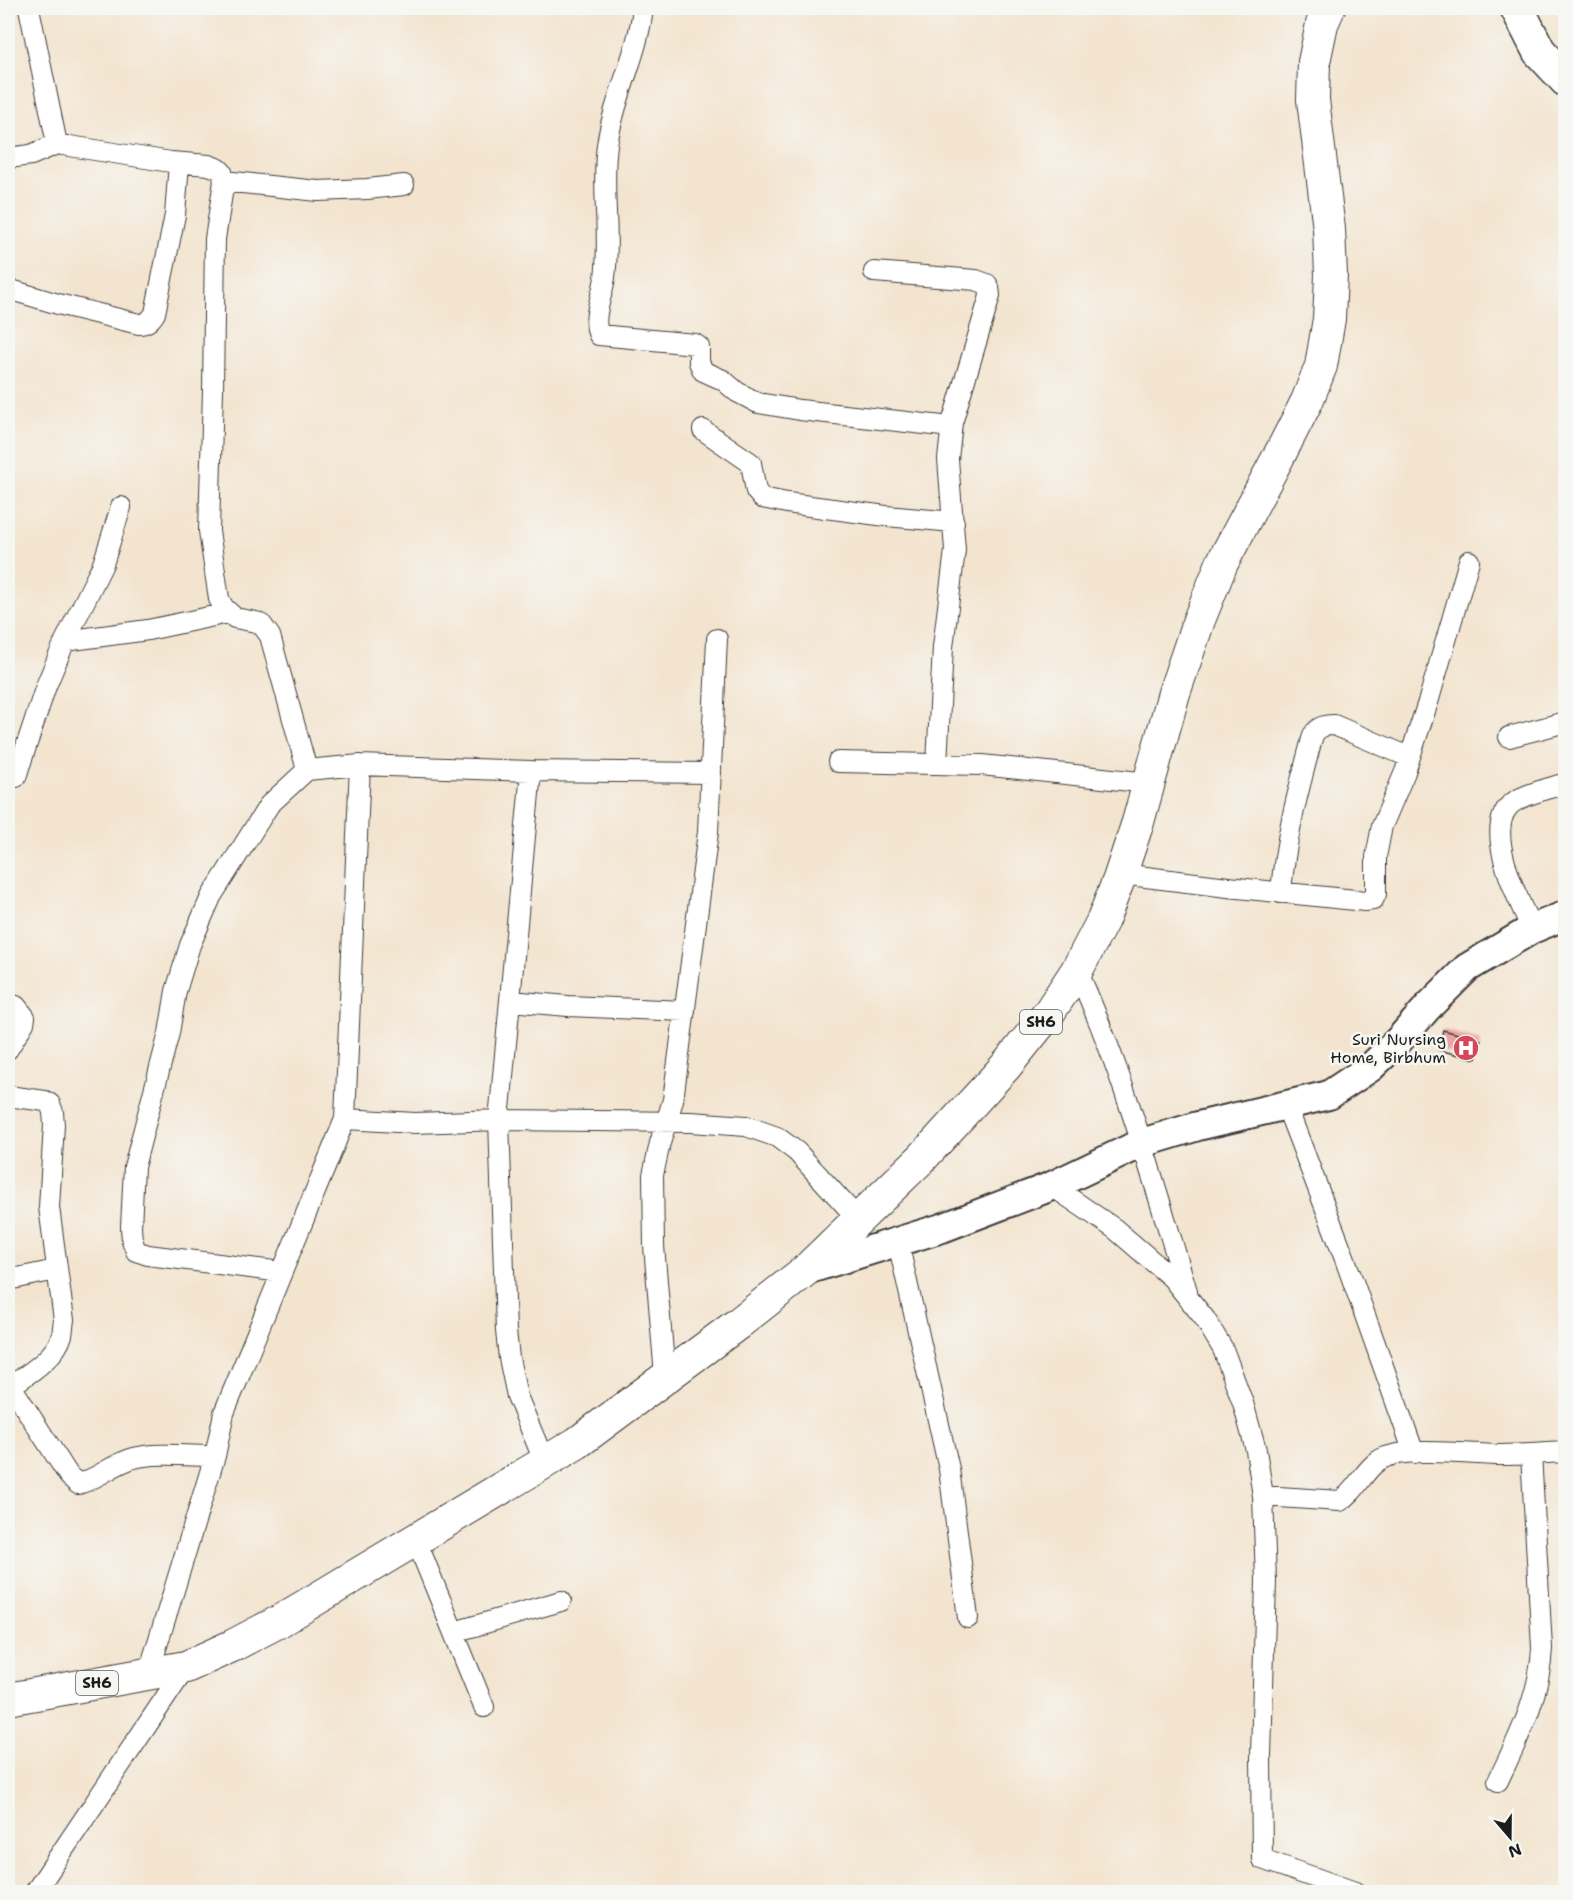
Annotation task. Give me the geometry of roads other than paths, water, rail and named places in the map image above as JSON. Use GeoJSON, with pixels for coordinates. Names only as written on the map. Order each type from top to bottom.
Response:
{"type":"FeatureCollection","features":[{"type":"Feature","properties":{"kind":"highway"},"geometry":{"type":"LineString","coordinates":[[1517,8],[1539,51],[1566,80]]}},
{"type":"Feature","properties":{"kind":"highway"},"geometry":{"type":"LineString","coordinates":[[1540,8],[1566,62]]}},
{"type":"Feature","properties":{"kind":"main road","name":"SH6"},"geometry":{"type":"LineString","coordinates":[[8,1699],[186,1667],[278,1622],[577,1443],[739,1323],[806,1270],[922,1158],[1006,1066],[1048,1014],[1077,970],[1103,920],[1121,874],[1174,693],[1199,620],[1222,563],[1281,452],[1321,366],[1329,319],[1331,275],[1329,229],[1313,100],[1314,62],[1322,24],[1329,8]]}},
{"type":"Feature","properties":{"kind":"main road"},"geometry":{"type":"LineString","coordinates":[[806,1270],[942,1228],[1052,1186],[1142,1143],[1198,1126],[1329,1095],[1371,1067],[1467,968],[1532,929],[1566,915]]}},
{"type":"Feature","properties":{"kind":"street"},"geometry":{"type":"LineString","coordinates":[[29,8],[57,144]]}},
{"type":"Feature","properties":{"kind":"street"},"geometry":{"type":"LineString","coordinates":[[643,8],[639,37],[624,77],[607,142],[604,170],[608,232],[605,277],[597,318],[598,333],[601,336],[695,344],[699,347],[699,362],[703,370],[758,403],[951,427]]}},
{"type":"Feature","properties":{"kind":"street"},"geometry":{"type":"LineString","coordinates":[[8,158],[31,155],[57,144],[209,165],[222,172],[224,181],[215,240],[209,531],[219,599],[228,614],[234,618],[262,625],[270,636],[307,770]]}},
{"type":"Feature","properties":{"kind":"street"},"geometry":{"type":"LineString","coordinates":[[8,289],[139,324],[151,320],[155,313],[175,215],[178,162]]}},
{"type":"Feature","properties":{"kind":"street"},"geometry":{"type":"LineString","coordinates":[[224,181],[318,191],[404,185]]}},
{"type":"Feature","properties":{"kind":"street"},"geometry":{"type":"LineString","coordinates":[[874,272],[976,280],[989,287],[990,296],[984,320],[951,427],[948,459],[955,550],[943,647],[937,764]]}},
{"type":"Feature","properties":{"kind":"street"},"geometry":{"type":"LineString","coordinates":[[703,430],[751,463],[756,491],[762,498],[875,514],[954,522]]}},
{"type":"Feature","properties":{"kind":"street"},"geometry":{"type":"LineString","coordinates":[[16,777],[46,686],[65,641],[103,564],[121,507]]}},
{"type":"Feature","properties":{"kind":"street"},"geometry":{"type":"LineString","coordinates":[[1121,874],[1365,901],[1374,898],[1378,840],[1410,757],[1429,699],[1469,561]]}},
{"type":"Feature","properties":{"kind":"street"},"geometry":{"type":"LineString","coordinates":[[65,641],[148,630],[228,614]]}},
{"type":"Feature","properties":{"kind":"street"},"geometry":{"type":"LineString","coordinates":[[665,1376],[654,1246],[653,1175],[660,1143],[674,1100],[708,832],[717,639]]}},
{"type":"Feature","properties":{"kind":"street"},"geometry":{"type":"LineString","coordinates":[[1509,737],[1566,722]]}},
{"type":"Feature","properties":{"kind":"street"},"geometry":{"type":"LineString","coordinates":[[1281,892],[1283,861],[1292,810],[1316,730],[1322,726],[1334,725],[1410,757]]}},
{"type":"Feature","properties":{"kind":"street"},"geometry":{"type":"LineString","coordinates":[[838,762],[982,765],[1149,783]]}},
{"type":"Feature","properties":{"kind":"street"},"geometry":{"type":"LineString","coordinates":[[148,1675],[214,1456],[224,1413],[345,1119],[360,765]]}},
{"type":"Feature","properties":{"kind":"street"},"geometry":{"type":"LineString","coordinates":[[282,1272],[147,1255],[136,1251],[131,1227],[134,1167],[169,1033],[176,991],[190,945],[211,897],[269,805],[307,770],[360,765],[531,771],[711,773]]}},
{"type":"Feature","properties":{"kind":"street"},"geometry":{"type":"LineString","coordinates":[[531,771],[499,1120],[506,1331],[509,1358],[517,1396],[545,1463]]}},
{"type":"Feature","properties":{"kind":"street"},"geometry":{"type":"LineString","coordinates":[[1532,929],[1506,868],[1501,834],[1503,815],[1510,804],[1566,783]]}},
{"type":"Feature","properties":{"kind":"street"},"geometry":{"type":"LineString","coordinates":[[1077,970],[1100,1022],[1142,1143],[1189,1297]]}},
{"type":"Feature","properties":{"kind":"street"},"geometry":{"type":"LineString","coordinates":[[510,1001],[685,1011]]}},
{"type":"Feature","properties":{"kind":"street"},"geometry":{"type":"LineString","coordinates":[[8,1003],[16,1006],[24,1017],[24,1023],[8,1049]]}},
{"type":"Feature","properties":{"kind":"street"},"geometry":{"type":"LineString","coordinates":[[8,1096],[45,1101],[50,1104],[53,1112],[50,1207],[64,1320],[63,1334],[58,1346],[48,1357],[9,1387],[69,1476],[78,1484],[135,1458],[214,1456]]}},
{"type":"Feature","properties":{"kind":"street"},"geometry":{"type":"LineString","coordinates":[[1286,1105],[1345,1259],[1414,1453]]}},
{"type":"Feature","properties":{"kind":"street"},"geometry":{"type":"LineString","coordinates":[[345,1119],[415,1123],[499,1120],[667,1122],[746,1126],[777,1137],[797,1152],[858,1219]]}},
{"type":"Feature","properties":{"kind":"street"},"geometry":{"type":"LineString","coordinates":[[1052,1186],[1115,1229],[1172,1278],[1189,1297],[1223,1348],[1257,1450],[1263,1496],[1266,1581],[1261,1755],[1262,1859],[1355,1893]]}},
{"type":"Feature","properties":{"kind":"street"},"geometry":{"type":"LineString","coordinates":[[898,1242],[949,1469],[968,1618]]}},
{"type":"Feature","properties":{"kind":"street"},"geometry":{"type":"LineString","coordinates":[[8,1280],[56,1270]]}},
{"type":"Feature","properties":{"kind":"street"},"geometry":{"type":"LineString","coordinates":[[1263,1496],[1340,1501],[1378,1461],[1393,1455],[1414,1453],[1502,1455],[1566,1452]]}},
{"type":"Feature","properties":{"kind":"street"},"geometry":{"type":"LineString","coordinates":[[1498,1781],[1531,1710],[1541,1667],[1542,1648],[1532,1454]]}},
{"type":"Feature","properties":{"kind":"street"},"geometry":{"type":"LineString","coordinates":[[416,1540],[484,1707]]}},
{"type":"Feature","properties":{"kind":"street"},"geometry":{"type":"LineString","coordinates":[[454,1632],[561,1601]]}},
{"type":"Feature","properties":{"kind":"street"},"geometry":{"type":"LineString","coordinates":[[35,1893],[186,1667]]}},
{"type":"Feature","properties":{"kind":"place","name":"Suri Nursing Home, Birbhum"},"geometry":{"type":"Point","coordinates":[1466,1048]}}]}
